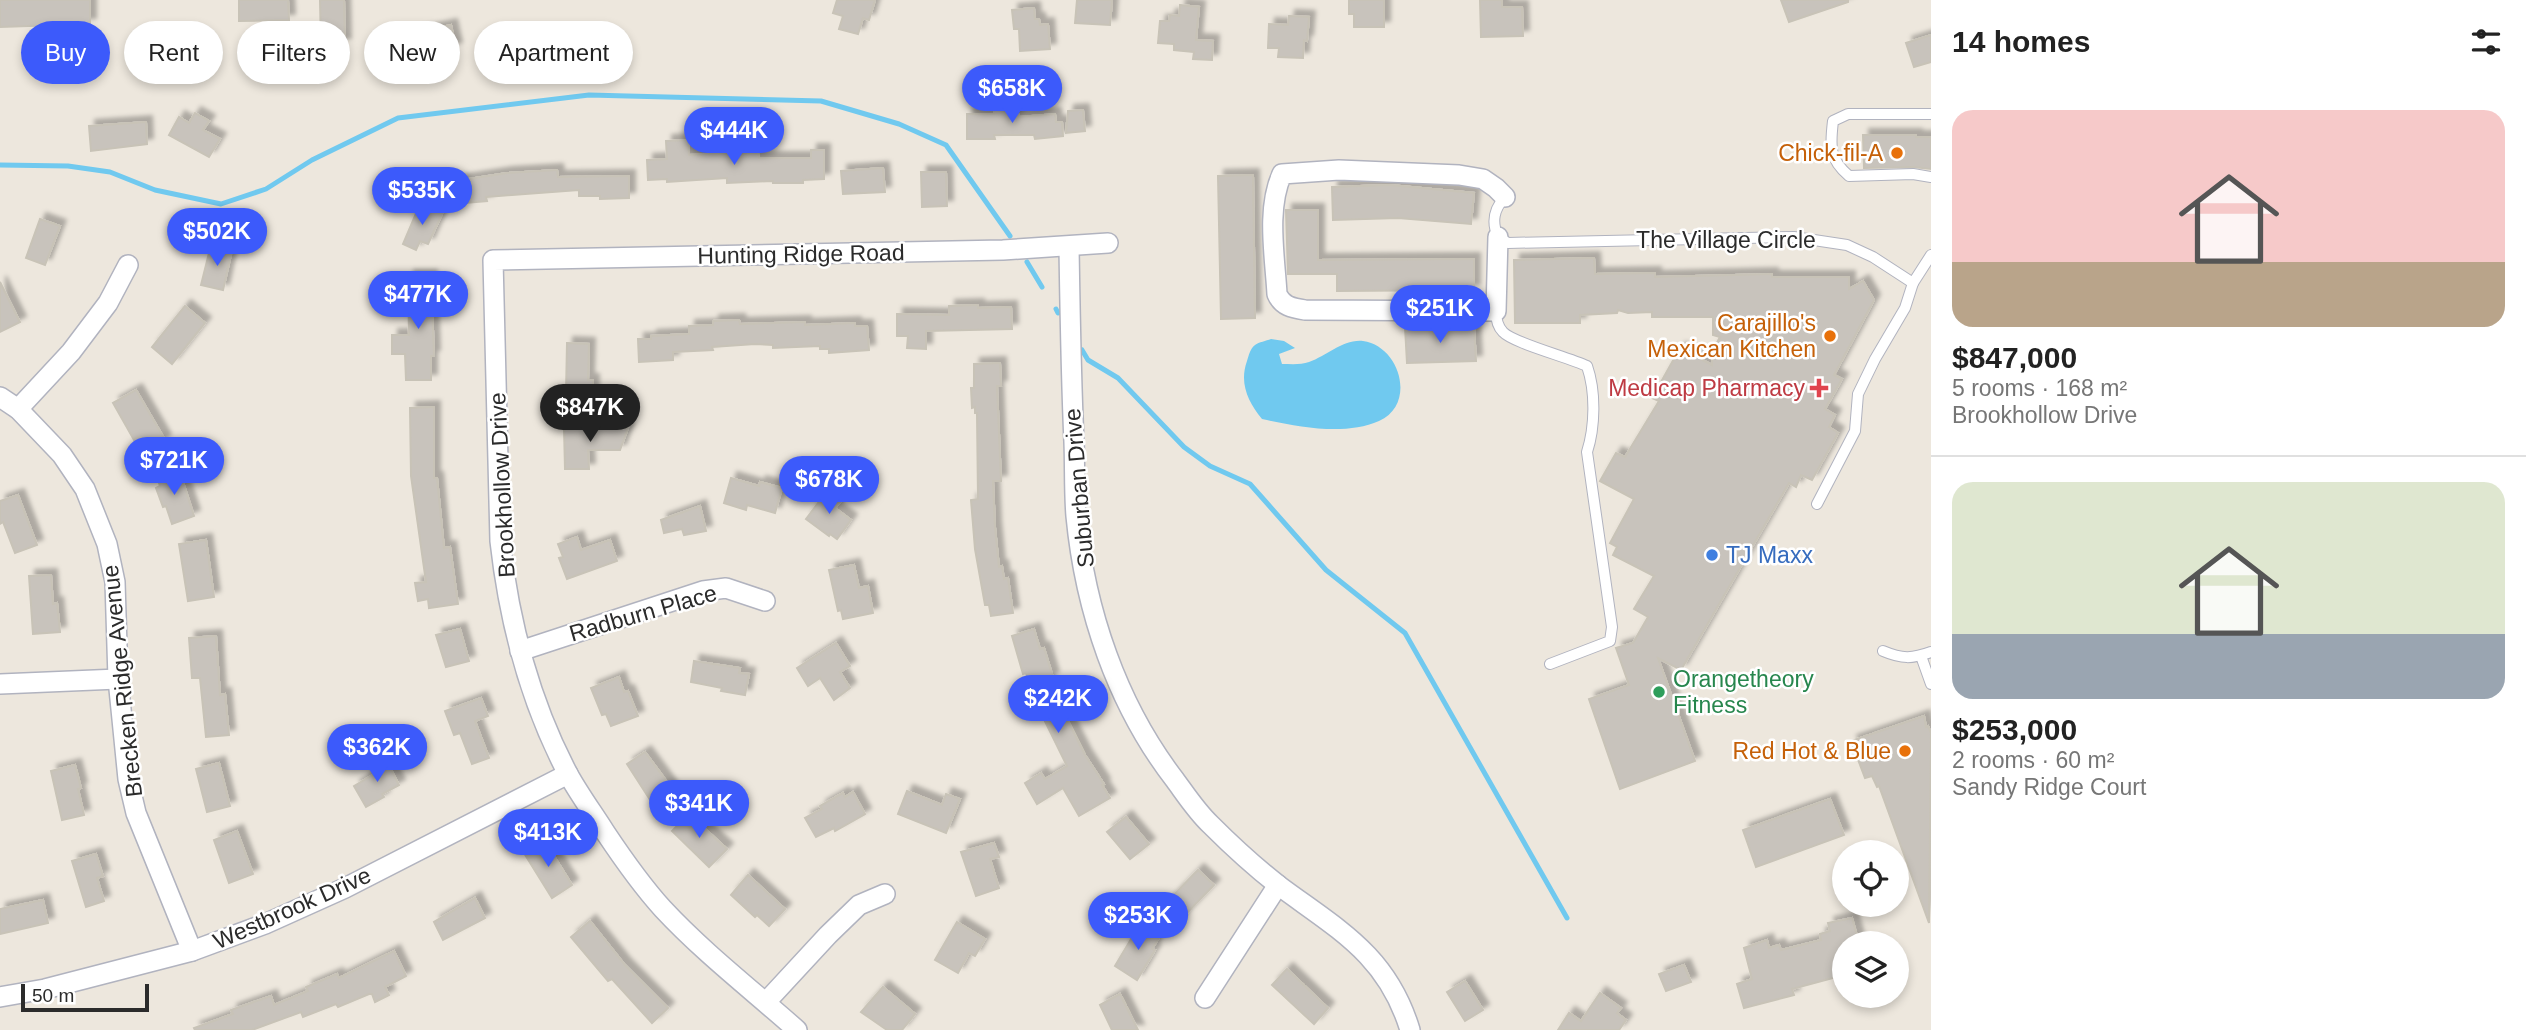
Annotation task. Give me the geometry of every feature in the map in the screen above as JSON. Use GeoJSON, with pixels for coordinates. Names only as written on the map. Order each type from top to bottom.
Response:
{"type":"FeatureCollection","features":[{"type":"Feature","properties":{"kind":"street"},"geometry":{"type":"LineString","coordinates":[[1498,237],[1496,311],[1305,310],[1286,306],[1280,302],[1277,294],[1275,194],[1282,174],[1339,170],[1459,175],[1483,179],[1505,197]]}},
{"type":"Feature","properties":{"kind":"street","name":"Hunting Ridge Road"},"geometry":{"type":"LineString","coordinates":[[493,260],[1069,247],[1108,243]]}},
{"type":"Feature","properties":{"kind":"street","name":"Suburban Drive"},"geometry":{"type":"LineString","coordinates":[[1069,247],[1076,515],[1081,555],[1093,609],[1123,696],[1166,769],[1208,823],[1278,885],[1331,921],[1356,942],[1380,969],[1410,1030]]}},
{"type":"Feature","properties":{"kind":"street","name":"Brookhollow Drive"},"geometry":{"type":"LineString","coordinates":[[493,260],[500,541],[503,574],[530,686],[568,774],[615,847],[662,907],[706,951],[797,1030]]}},
{"type":"Feature","properties":{"kind":"street"},"geometry":{"type":"LineString","coordinates":[[18,409],[79,342],[108,303],[128,265]]}},
{"type":"Feature","properties":{"kind":"street","name":"Brecken Ridge Avenue"},"geometry":{"type":"LineString","coordinates":[[0,397],[18,409],[62,455],[85,489],[107,544],[115,582],[118,679],[128,779],[136,813],[192,951]]}},
{"type":"Feature","properties":{"kind":"street","name":"Radburn Place"},"geometry":{"type":"LineString","coordinates":[[520,651],[647,607],[703,591],[726,588],[765,601]]}},
{"type":"Feature","properties":{"kind":"street"},"geometry":{"type":"LineString","coordinates":[[0,684],[118,679]]}},
{"type":"Feature","properties":{"kind":"street","name":"Westbrook Drive"},"geometry":{"type":"LineString","coordinates":[[0,996],[45,989],[192,951],[265,924],[345,887],[568,774]]}},
{"type":"Feature","properties":{"kind":"street"},"geometry":{"type":"LineString","coordinates":[[1205,998],[1278,885]]}},
{"type":"Feature","properties":{"kind":"street"},"geometry":{"type":"LineString","coordinates":[[766,1002],[828,934],[859,905],[885,894]]}},
{"type":"Feature","properties":{"kind":"lane"},"geometry":{"type":"LineString","coordinates":[[1931,114],[1848,114],[1833,121],[1830,143],[1837,165],[1849,176],[1913,174],[1931,177]]}},
{"type":"Feature","properties":{"kind":"lane"},"geometry":{"type":"LineString","coordinates":[[1498,237],[1494,217],[1505,197]]}},
{"type":"Feature","properties":{"kind":"lane","name":"The Village Circle"},"geometry":{"type":"LineString","coordinates":[[1498,237],[1508,243],[1794,237],[1847,245],[1873,257],[1913,283]]}},
{"type":"Feature","properties":{"kind":"lane"},"geometry":{"type":"LineString","coordinates":[[1817,504],[1855,431],[1858,394],[1905,308],[1913,283],[1931,255]]}},
{"type":"Feature","properties":{"kind":"lane"},"geometry":{"type":"LineString","coordinates":[[1496,311],[1501,331],[1511,340],[1587,366],[1591,376],[1592,436],[1587,452],[1612,626],[1609,641],[1550,664]]}},
{"type":"Feature","properties":{"kind":"lane"},"geometry":{"type":"LineString","coordinates":[[1883,651],[1902,658],[1926,654],[1931,684]]}},
{"type":"Feature","properties":{"kind":"water"},"geometry":{"type":"Polygon","coordinates":[[[1271,339],[1284,341],[1295,348],[1279,354],[1282,364],[1309,362],[1356,341],[1376,345],[1386,353],[1399,376],[1398,402],[1391,413],[1379,421],[1351,428],[1321,429],[1262,419],[1246,392],[1244,377],[1253,347],[1271,339]]]}},
{"type":"Feature","properties":{"kind":"building"},"geometry":{"type":"Polygon","coordinates":[[[0,0],[90,0],[90,21],[21,21],[21,26],[0,27],[0,0]]]}},
{"type":"Feature","properties":{"kind":"building"},"geometry":{"type":"Polygon","coordinates":[[[239,0],[288,0],[289,20],[239,21],[239,0]]]}},
{"type":"Feature","properties":{"kind":"building"},"geometry":{"type":"Polygon","coordinates":[[[320,0],[344,0],[344,21],[320,21],[320,0]]]}},
{"type":"Feature","properties":{"kind":"building"},"geometry":{"type":"Polygon","coordinates":[[[837,0],[875,0],[869,20],[863,18],[858,34],[839,29],[843,16],[833,13],[837,0]]]}},
{"type":"Feature","properties":{"kind":"building"},"geometry":{"type":"Polygon","coordinates":[[[1077,0],[1112,0],[1110,25],[1075,23],[1077,0]]]}},
{"type":"Feature","properties":{"kind":"building"},"geometry":{"type":"Polygon","coordinates":[[[1349,0],[1384,0],[1384,27],[1354,27],[1354,14],[1349,14],[1349,0]]]}},
{"type":"Feature","properties":{"kind":"building"},"geometry":{"type":"Polygon","coordinates":[[[1480,0],[1502,0],[1502,7],[1522,7],[1523,36],[1481,37],[1480,0]]]}},
{"type":"Feature","properties":{"kind":"building"},"geometry":{"type":"Polygon","coordinates":[[[1781,0],[1848,0],[1848,2],[1789,22],[1781,0]]]}},
{"type":"Feature","properties":{"kind":"building"},"geometry":{"type":"Polygon","coordinates":[[[1180,5],[1199,7],[1196,40],[1213,41],[1212,60],[1193,59],[1194,52],[1174,50],[1174,44],[1158,43],[1160,21],[1169,21],[1170,15],[1179,16],[1180,5]]]}},
{"type":"Feature","properties":{"kind":"building"},"geometry":{"type":"Polygon","coordinates":[[[1034,8],[1035,19],[1039,19],[1040,25],[1048,24],[1050,49],[1020,51],[1019,29],[1014,29],[1012,10],[1034,8]]]}},
{"type":"Feature","properties":{"kind":"building"},"geometry":{"type":"Polygon","coordinates":[[[1289,16],[1309,17],[1303,58],[1278,57],[1279,48],[1268,48],[1269,24],[1288,25],[1289,16]]]}},
{"type":"Feature","properties":{"kind":"building"},"geometry":{"type":"Polygon","coordinates":[[[1931,35],[1931,62],[1914,67],[1906,43],[1931,35]]]}},
{"type":"Feature","properties":{"kind":"building"},"geometry":{"type":"Polygon","coordinates":[[[1013,109],[1013,114],[1019,114],[1019,117],[1055,114],[1056,122],[1062,122],[1063,136],[1035,139],[1034,135],[994,135],[995,139],[967,139],[967,114],[994,114],[994,110],[1013,109]]]}},
{"type":"Feature","properties":{"kind":"building"},"geometry":{"type":"Polygon","coordinates":[[[1083,110],[1085,131],[1066,133],[1068,111],[1083,110]]]}},
{"type":"Feature","properties":{"kind":"building"},"geometry":{"type":"Polygon","coordinates":[[[195,113],[209,121],[203,130],[220,139],[209,157],[169,135],[179,117],[189,123],[195,113]]]}},
{"type":"Feature","properties":{"kind":"building"},"geometry":{"type":"Polygon","coordinates":[[[146,122],[147,144],[91,151],[89,126],[146,122]]]}},
{"type":"Feature","properties":{"kind":"building","name":"Chick-fil-A"},"geometry":{"type":"Polygon","coordinates":[[[1863,135],[1931,137],[1931,169],[1864,168],[1863,135]]]}},
{"type":"Feature","properties":{"kind":"building"},"geometry":{"type":"Polygon","coordinates":[[[688,140],[689,155],[758,153],[759,158],[811,158],[811,150],[824,150],[824,179],[803,180],[803,183],[727,183],[727,178],[667,182],[667,179],[648,180],[647,160],[667,159],[666,141],[688,140]]]}},
{"type":"Feature","properties":{"kind":"building"},"geometry":{"type":"Polygon","coordinates":[[[883,168],[885,192],[843,194],[841,171],[883,168]]]}},
{"type":"Feature","properties":{"kind":"building"},"geometry":{"type":"Polygon","coordinates":[[[557,170],[558,177],[629,176],[629,198],[600,199],[600,196],[579,196],[579,190],[486,197],[487,201],[453,204],[449,182],[507,173],[557,170]]]}},
{"type":"Feature","properties":{"kind":"building"},"geometry":{"type":"Polygon","coordinates":[[[921,172],[946,172],[947,206],[922,207],[921,172]]]}},
{"type":"Feature","properties":{"kind":"building"},"geometry":{"type":"Polygon","coordinates":[[[1253,175],[1255,318],[1221,319],[1218,176],[1253,175]]]}},
{"type":"Feature","properties":{"kind":"building"},"geometry":{"type":"Polygon","coordinates":[[[1390,185],[1474,193],[1471,224],[1398,218],[1333,220],[1332,187],[1390,185]]]}},
{"type":"Feature","properties":{"kind":"building"},"geometry":{"type":"Polygon","coordinates":[[[420,204],[442,214],[428,244],[420,241],[416,250],[403,244],[420,204]]]}},
{"type":"Feature","properties":{"kind":"building"},"geometry":{"type":"Polygon","coordinates":[[[1286,210],[1318,210],[1318,260],[1474,259],[1474,290],[1337,291],[1337,274],[1288,274],[1286,210]]]}},
{"type":"Feature","properties":{"kind":"building"},"geometry":{"type":"Polygon","coordinates":[[[40,219],[60,226],[45,265],[26,258],[40,219]]]}},
{"type":"Feature","properties":{"kind":"building"},"geometry":{"type":"Polygon","coordinates":[[[211,245],[232,250],[223,290],[201,285],[211,245]]]}},
{"type":"Feature","properties":{"kind":"building"},"geometry":{"type":"Polygon","coordinates":[[[1594,258],[1595,274],[1655,273],[1655,277],[1772,274],[1772,277],[1849,277],[1849,289],[1863,281],[1874,300],[1834,375],[1842,379],[1825,409],[1835,415],[1829,427],[1838,433],[1812,480],[1801,475],[1796,487],[1789,483],[1681,670],[1658,658],[1695,761],[1620,789],[1589,699],[1629,685],[1616,648],[1633,643],[1648,617],[1634,609],[1654,576],[1613,555],[1617,547],[1610,543],[1634,499],[1600,481],[1616,453],[1625,457],[1659,401],[1652,398],[1680,348],[1712,365],[1712,352],[1720,337],[1713,335],[1713,317],[1652,317],[1652,312],[1628,313],[1618,310],[1617,313],[1580,315],[1580,323],[1515,323],[1514,260],[1594,258]]]}},
{"type":"Feature","properties":{"kind":"building"},"geometry":{"type":"Polygon","coordinates":[[[408,276],[431,276],[434,356],[431,356],[431,380],[406,380],[405,354],[392,354],[392,335],[409,335],[408,276]]]}},
{"type":"Feature","properties":{"kind":"building"},"geometry":{"type":"Polygon","coordinates":[[[0,282],[20,322],[0,332],[0,282]]]}},
{"type":"Feature","properties":{"kind":"building"},"geometry":{"type":"Polygon","coordinates":[[[978,305],[978,308],[1011,307],[1012,329],[926,331],[926,349],[907,348],[908,336],[897,336],[897,314],[949,315],[949,306],[978,305]]]}},
{"type":"Feature","properties":{"kind":"building"},"geometry":{"type":"Polygon","coordinates":[[[185,306],[205,323],[172,364],[152,347],[185,306]]]}},
{"type":"Feature","properties":{"kind":"building"},"geometry":{"type":"Polygon","coordinates":[[[739,320],[740,324],[855,323],[855,326],[867,326],[869,350],[829,353],[829,349],[820,349],[820,346],[773,348],[773,345],[755,344],[673,352],[673,360],[639,362],[638,339],[689,334],[689,326],[713,325],[713,321],[739,320]]]}},
{"type":"Feature","properties":{"kind":"building"},"geometry":{"type":"Polygon","coordinates":[[[1405,327],[1474,327],[1476,361],[1407,363],[1405,327]]]}},
{"type":"Feature","properties":{"kind":"building"},"geometry":{"type":"Polygon","coordinates":[[[567,343],[589,344],[588,380],[593,380],[593,394],[566,393],[567,343]]]}},
{"type":"Feature","properties":{"kind":"building"},"geometry":{"type":"Polygon","coordinates":[[[1000,363],[1001,386],[997,386],[1001,481],[993,481],[995,527],[999,567],[1002,566],[1004,579],[1008,578],[1013,613],[991,616],[989,605],[985,605],[975,549],[971,500],[978,499],[977,413],[975,407],[972,408],[971,388],[974,388],[974,364],[1000,363]]]}},
{"type":"Feature","properties":{"kind":"building"},"geometry":{"type":"Polygon","coordinates":[[[136,390],[165,440],[142,454],[113,403],[136,390]]]}},
{"type":"Feature","properties":{"kind":"building"},"geometry":{"type":"Polygon","coordinates":[[[434,407],[434,478],[437,478],[444,548],[450,547],[458,604],[429,608],[428,599],[418,601],[415,583],[426,582],[411,476],[410,408],[434,407]]]}},
{"type":"Feature","properties":{"kind":"building"},"geometry":{"type":"Polygon","coordinates":[[[564,428],[628,428],[620,450],[588,450],[589,469],[565,469],[564,428]]]}},
{"type":"Feature","properties":{"kind":"building"},"geometry":{"type":"Polygon","coordinates":[[[175,471],[178,480],[182,479],[194,516],[172,524],[156,488],[160,486],[157,477],[175,471]]]}},
{"type":"Feature","properties":{"kind":"building"},"geometry":{"type":"Polygon","coordinates":[[[731,478],[759,486],[760,482],[782,488],[775,513],[747,505],[746,510],[724,503],[731,478]]]}},
{"type":"Feature","properties":{"kind":"building"},"geometry":{"type":"Polygon","coordinates":[[[828,490],[842,500],[835,508],[851,520],[837,539],[806,519],[828,490]]]}},
{"type":"Feature","properties":{"kind":"building"},"geometry":{"type":"Polygon","coordinates":[[[18,495],[37,545],[15,553],[3,522],[0,524],[0,501],[18,495]]]}},
{"type":"Feature","properties":{"kind":"building"},"geometry":{"type":"Polygon","coordinates":[[[700,506],[706,531],[684,535],[682,529],[664,533],[661,520],[700,506]]]}},
{"type":"Feature","properties":{"kind":"building"},"geometry":{"type":"Polygon","coordinates":[[[577,537],[581,550],[610,540],[617,561],[567,579],[559,558],[563,557],[558,544],[577,537]]]}},
{"type":"Feature","properties":{"kind":"building"},"geometry":{"type":"Polygon","coordinates":[[[206,540],[214,597],[188,601],[179,544],[206,540]]]}},
{"type":"Feature","properties":{"kind":"building"},"geometry":{"type":"Polygon","coordinates":[[[854,565],[859,588],[868,586],[873,613],[843,619],[841,610],[838,611],[829,570],[854,565]]]}},
{"type":"Feature","properties":{"kind":"building"},"geometry":{"type":"Polygon","coordinates":[[[51,575],[53,604],[57,603],[60,632],[33,634],[29,576],[51,575]]]}},
{"type":"Feature","properties":{"kind":"building"},"geometry":{"type":"Polygon","coordinates":[[[460,629],[469,661],[446,667],[436,635],[460,629]]]}},
{"type":"Feature","properties":{"kind":"building"},"geometry":{"type":"Polygon","coordinates":[[[1034,629],[1040,649],[1044,648],[1053,677],[1047,679],[1110,798],[1079,816],[1063,788],[1037,804],[1025,783],[1041,773],[1045,779],[1067,766],[1036,703],[1026,673],[1023,674],[1012,636],[1034,629]]]}},
{"type":"Feature","properties":{"kind":"building"},"geometry":{"type":"Polygon","coordinates":[[[216,636],[220,695],[225,694],[229,735],[206,737],[200,678],[192,678],[189,638],[216,636]]]}},
{"type":"Feature","properties":{"kind":"building"},"geometry":{"type":"Polygon","coordinates":[[[836,643],[850,666],[840,672],[850,688],[834,700],[820,678],[808,686],[797,668],[836,643]]]}},
{"type":"Feature","properties":{"kind":"building"},"geometry":{"type":"Polygon","coordinates":[[[694,661],[740,668],[739,673],[749,674],[745,695],[691,682],[694,661]]]}},
{"type":"Feature","properties":{"kind":"building"},"geometry":{"type":"Polygon","coordinates":[[[619,677],[638,716],[611,726],[606,714],[602,715],[591,688],[619,677]]]}},
{"type":"Feature","properties":{"kind":"building"},"geometry":{"type":"Polygon","coordinates":[[[481,698],[488,716],[475,721],[489,758],[472,764],[460,733],[454,735],[445,711],[481,698]]]}},
{"type":"Feature","properties":{"kind":"building"},"geometry":{"type":"Polygon","coordinates":[[[1924,716],[1926,727],[1928,726],[1931,733],[1929,923],[1909,868],[1909,840],[1899,840],[1879,786],[1877,787],[1872,776],[1865,778],[1851,741],[1924,716]]]}},
{"type":"Feature","properties":{"kind":"building"},"geometry":{"type":"Polygon","coordinates":[[[645,752],[673,790],[652,803],[627,764],[645,752]]]}},
{"type":"Feature","properties":{"kind":"building"},"geometry":{"type":"Polygon","coordinates":[[[385,758],[399,785],[366,807],[354,786],[376,773],[372,765],[385,758]]]}},
{"type":"Feature","properties":{"kind":"building"},"geometry":{"type":"Polygon","coordinates":[[[219,763],[230,806],[207,812],[196,769],[219,763]]]}},
{"type":"Feature","properties":{"kind":"building"},"geometry":{"type":"Polygon","coordinates":[[[75,765],[84,815],[62,820],[51,771],[75,765]]]}},
{"type":"Feature","properties":{"kind":"building"},"geometry":{"type":"Polygon","coordinates":[[[907,791],[942,805],[946,794],[960,799],[946,833],[898,814],[907,791]]]}},
{"type":"Feature","properties":{"kind":"building"},"geometry":{"type":"Polygon","coordinates":[[[853,792],[865,814],[835,831],[834,828],[816,837],[805,818],[843,793],[845,797],[853,792]]]}},
{"type":"Feature","properties":{"kind":"building"},"geometry":{"type":"Polygon","coordinates":[[[1830,799],[1844,835],[1756,867],[1743,830],[1830,799]]]}},
{"type":"Feature","properties":{"kind":"building"},"geometry":{"type":"Polygon","coordinates":[[[689,814],[727,849],[709,867],[672,831],[689,814]]]}},
{"type":"Feature","properties":{"kind":"building"},"geometry":{"type":"Polygon","coordinates":[[[1126,817],[1149,844],[1130,859],[1107,832],[1126,817]]]}},
{"type":"Feature","properties":{"kind":"building"},"geometry":{"type":"Polygon","coordinates":[[[237,831],[253,874],[229,883],[214,840],[237,831]]]}},
{"type":"Feature","properties":{"kind":"building"},"geometry":{"type":"Polygon","coordinates":[[[544,840],[572,885],[552,898],[524,853],[544,840]]]}},
{"type":"Feature","properties":{"kind":"building"},"geometry":{"type":"Polygon","coordinates":[[[994,843],[999,857],[990,859],[999,888],[976,896],[961,852],[994,843]]]}},
{"type":"Feature","properties":{"kind":"building"},"geometry":{"type":"Polygon","coordinates":[[[96,854],[103,876],[97,878],[104,901],[86,907],[72,861],[96,854]]]}},
{"type":"Feature","properties":{"kind":"building"},"geometry":{"type":"Polygon","coordinates":[[[1198,870],[1214,885],[1178,922],[1162,907],[1198,870]]]}},
{"type":"Feature","properties":{"kind":"building"},"geometry":{"type":"Polygon","coordinates":[[[748,875],[785,909],[769,926],[731,895],[748,875]]]}},
{"type":"Feature","properties":{"kind":"building"},"geometry":{"type":"Polygon","coordinates":[[[475,898],[485,918],[443,940],[434,922],[475,898]]]}},
{"type":"Feature","properties":{"kind":"building"},"geometry":{"type":"Polygon","coordinates":[[[43,900],[48,923],[0,934],[0,909],[43,900]]]}},
{"type":"Feature","properties":{"kind":"building"},"geometry":{"type":"Polygon","coordinates":[[[1852,918],[1856,931],[1832,931],[1832,978],[1792,989],[1794,995],[1744,1008],[1737,984],[1752,979],[1744,948],[1767,940],[1769,948],[1779,945],[1781,950],[1821,940],[1820,934],[1830,931],[1828,923],[1852,918]]]}},
{"type":"Feature","properties":{"kind":"building"},"geometry":{"type":"Polygon","coordinates":[[[590,921],[625,965],[668,1008],[652,1023],[612,979],[608,981],[571,937],[590,921]]]}},
{"type":"Feature","properties":{"kind":"building"},"geometry":{"type":"Polygon","coordinates":[[[957,922],[985,939],[975,956],[969,953],[958,973],[935,960],[957,922]]]}},
{"type":"Feature","properties":{"kind":"building"},"geometry":{"type":"Polygon","coordinates":[[[1140,924],[1160,936],[1137,980],[1115,966],[1140,924]]]}},
{"type":"Feature","properties":{"kind":"building"},"geometry":{"type":"Polygon","coordinates":[[[394,951],[406,976],[385,987],[389,995],[375,1002],[372,994],[369,994],[338,1007],[336,1004],[303,1017],[301,1012],[252,1030],[194,1028],[233,1014],[231,1010],[271,996],[274,1005],[308,991],[306,987],[337,974],[339,978],[394,951]]]}},
{"type":"Feature","properties":{"kind":"building"},"geometry":{"type":"Polygon","coordinates":[[[1684,965],[1691,982],[1666,991],[1659,974],[1684,965]]]}},
{"type":"Feature","properties":{"kind":"building"},"geometry":{"type":"Polygon","coordinates":[[[1287,969],[1328,1008],[1314,1024],[1272,985],[1287,969]]]}},
{"type":"Feature","properties":{"kind":"building"},"geometry":{"type":"Polygon","coordinates":[[[1465,981],[1483,1010],[1465,1021],[1447,992],[1465,981]]]}},
{"type":"Feature","properties":{"kind":"building"},"geometry":{"type":"Polygon","coordinates":[[[883,987],[915,1014],[902,1030],[887,1030],[861,1012],[883,987]]]}},
{"type":"Feature","properties":{"kind":"building"},"geometry":{"type":"Polygon","coordinates":[[[1600,993],[1621,1008],[1617,1013],[1626,1020],[1619,1030],[1558,1030],[1569,1013],[1581,1021],[1600,993]]]}},
{"type":"Feature","properties":{"kind":"building"},"geometry":{"type":"Polygon","coordinates":[[[1120,994],[1138,1030],[1112,1030],[1100,1005],[1120,994]]]}},
{"type":"Feature","properties":{"kind":"waterway"},"geometry":{"type":"LineString","coordinates":[[0,165],[68,166],[110,172],[155,190],[221,204],[266,189],[312,160],[398,118],[589,95],[821,101],[899,124],[946,145],[1010,236]]}},
{"type":"Feature","properties":{"kind":"waterway"},"geometry":{"type":"LineString","coordinates":[[1027,262],[1042,287]]}},
{"type":"Feature","properties":{"kind":"waterway"},"geometry":{"type":"LineString","coordinates":[[1056,309],[1058,313]]}},
{"type":"Feature","properties":{"kind":"waterway"},"geometry":{"type":"LineString","coordinates":[[1082,350],[1088,360],[1118,378],[1184,447],[1210,466],[1250,484],[1326,570],[1405,633],[1567,918]]}},
{"type":"Feature","properties":{"kind":"place","name":"Chick-fil-A"},"geometry":{"type":"Point","coordinates":[1897,153]}},
{"type":"Feature","properties":{"kind":"place","name":"Carajillo's Mexican Kitchen"},"geometry":{"type":"Point","coordinates":[1830,336]}},
{"type":"Feature","properties":{"kind":"place","name":"Medicap Pharmacy"},"geometry":{"type":"Point","coordinates":[1819,388]}},
{"type":"Feature","properties":{"kind":"place","name":"TJ Maxx"},"geometry":{"type":"Point","coordinates":[1712,555]}},
{"type":"Feature","properties":{"kind":"place","name":"Orangetheory Fitness"},"geometry":{"type":"Point","coordinates":[1659,692]}},
{"type":"Feature","properties":{"kind":"place","name":"Red Hot & Blue"},"geometry":{"type":"Point","coordinates":[1905,751]}}]}
